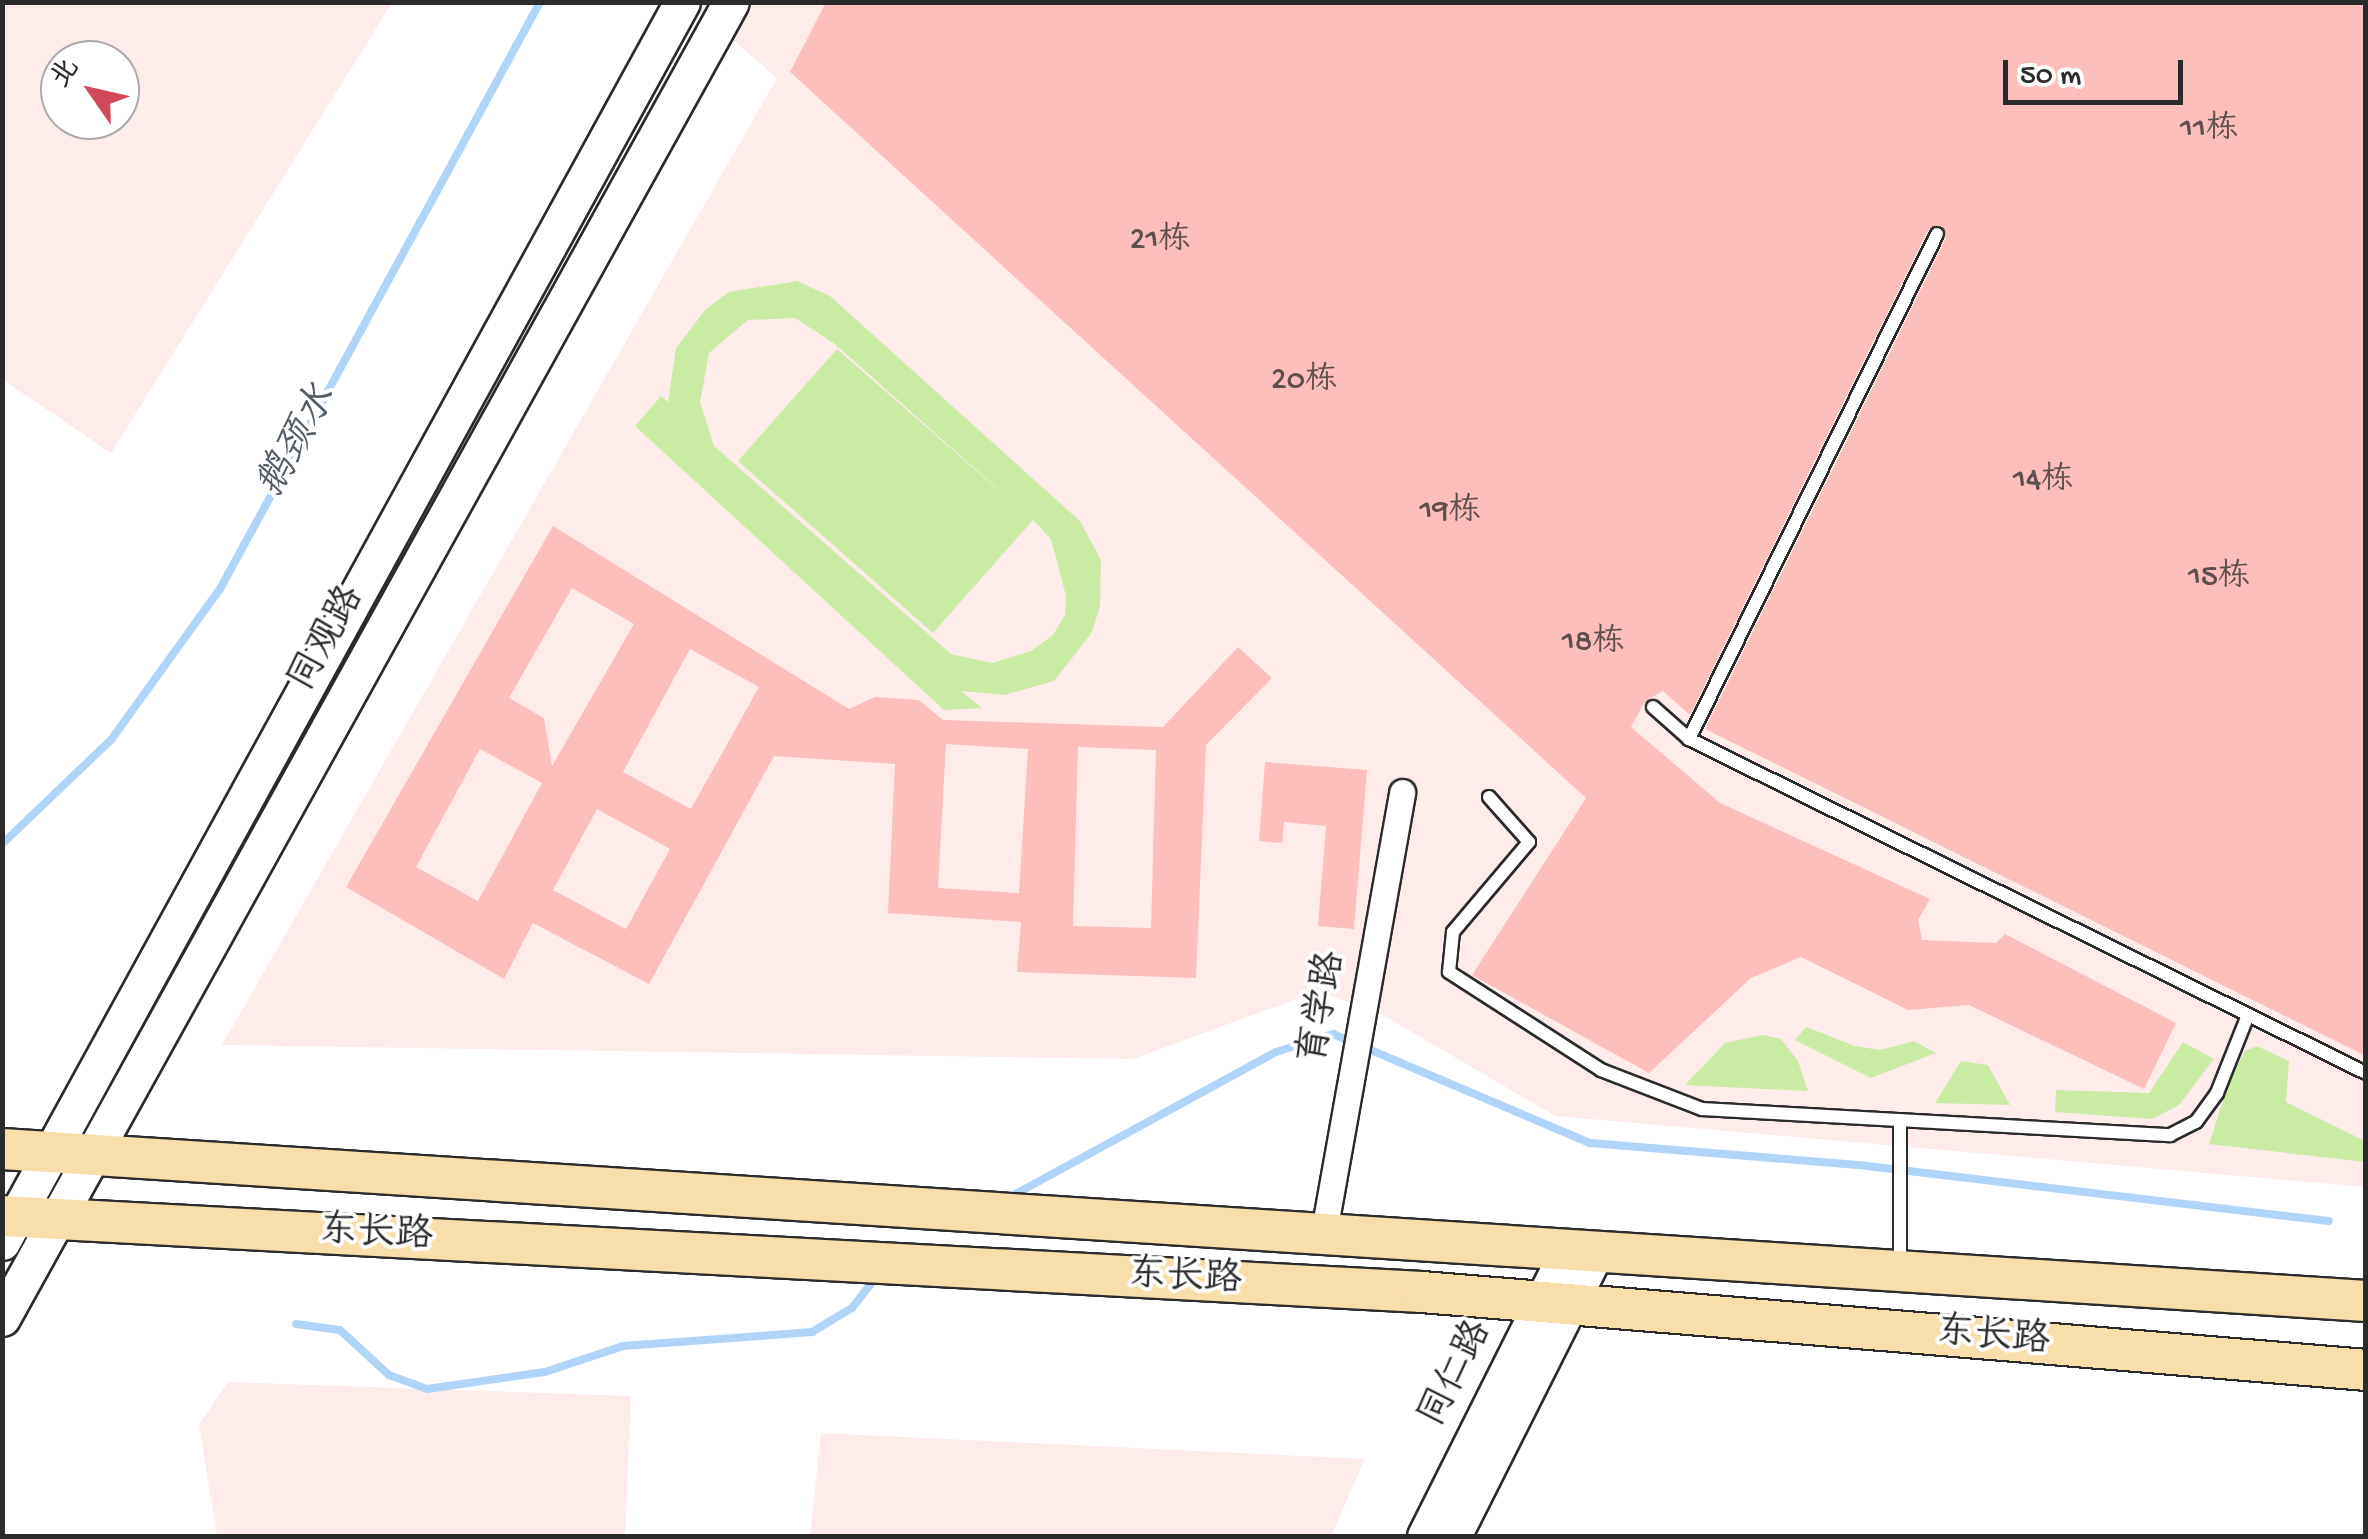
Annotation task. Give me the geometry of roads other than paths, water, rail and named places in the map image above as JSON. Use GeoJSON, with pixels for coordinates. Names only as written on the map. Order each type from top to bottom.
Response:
{"type":"FeatureCollection","features":[{"type":"Feature","properties":{"kind":"main road","name":"东长路"},"geometry":{"type":"LineString","coordinates":[[2,1149],[1323,1237],[2366,1301]]}},
{"type":"Feature","properties":{"kind":"main road","name":"东长路"},"geometry":{"type":"LineString","coordinates":[[7,1225],[58,1219],[1557,1304],[2366,1370]]}},
{"type":"Feature","properties":{"kind":"street","name":"同观路"},"geometry":{"type":"LineString","coordinates":[[7,1225],[52,1152],[682,2]]}},
{"type":"Feature","properties":{"kind":"street","name":"同观路"},"geometry":{"type":"LineString","coordinates":[[2,1318],[731,2]]}},
{"type":"Feature","properties":{"kind":"street","name":"育学路"},"geometry":{"type":"LineString","coordinates":[[1323,1237],[1402,792]]}},
{"type":"Feature","properties":{"kind":"street","name":"同仁路"},"geometry":{"type":"LineString","coordinates":[[1444,1526],[1581,1253]]}},
{"type":"Feature","properties":{"kind":"lane"},"geometry":{"type":"LineString","coordinates":[[1689,739],[1936,234]]}},
{"type":"Feature","properties":{"kind":"lane"},"geometry":{"type":"LineString","coordinates":[[1653,707],[1689,739],[2366,1072]]}},
{"type":"Feature","properties":{"kind":"lane"},"geometry":{"type":"LineString","coordinates":[[1489,796],[1529,842],[1453,932],[1448,972],[1601,1070],[1702,1108],[2170,1135],[2196,1122],[2217,1093],[2248,1015]]}},
{"type":"Feature","properties":{"kind":"lane"},"geometry":{"type":"LineString","coordinates":[[1900,1120],[1900,1272]]}},
{"type":"Feature","properties":{"kind":"waterway","name":"鹅颈水"},"geometry":{"type":"LineString","coordinates":[[2,844],[111,740],[220,589],[540,2]]}},
{"type":"Feature","properties":{"kind":"waterway"},"geometry":{"type":"LineString","coordinates":[[1010,1197],[1276,1052],[1333,1034],[1590,1143],[1867,1166],[2329,1221]]}},
{"type":"Feature","properties":{"kind":"waterway"},"geometry":{"type":"LineString","coordinates":[[296,1324],[340,1330],[389,1375],[427,1389],[545,1372],[623,1346],[812,1332],[852,1308],[877,1276]]}}]}
